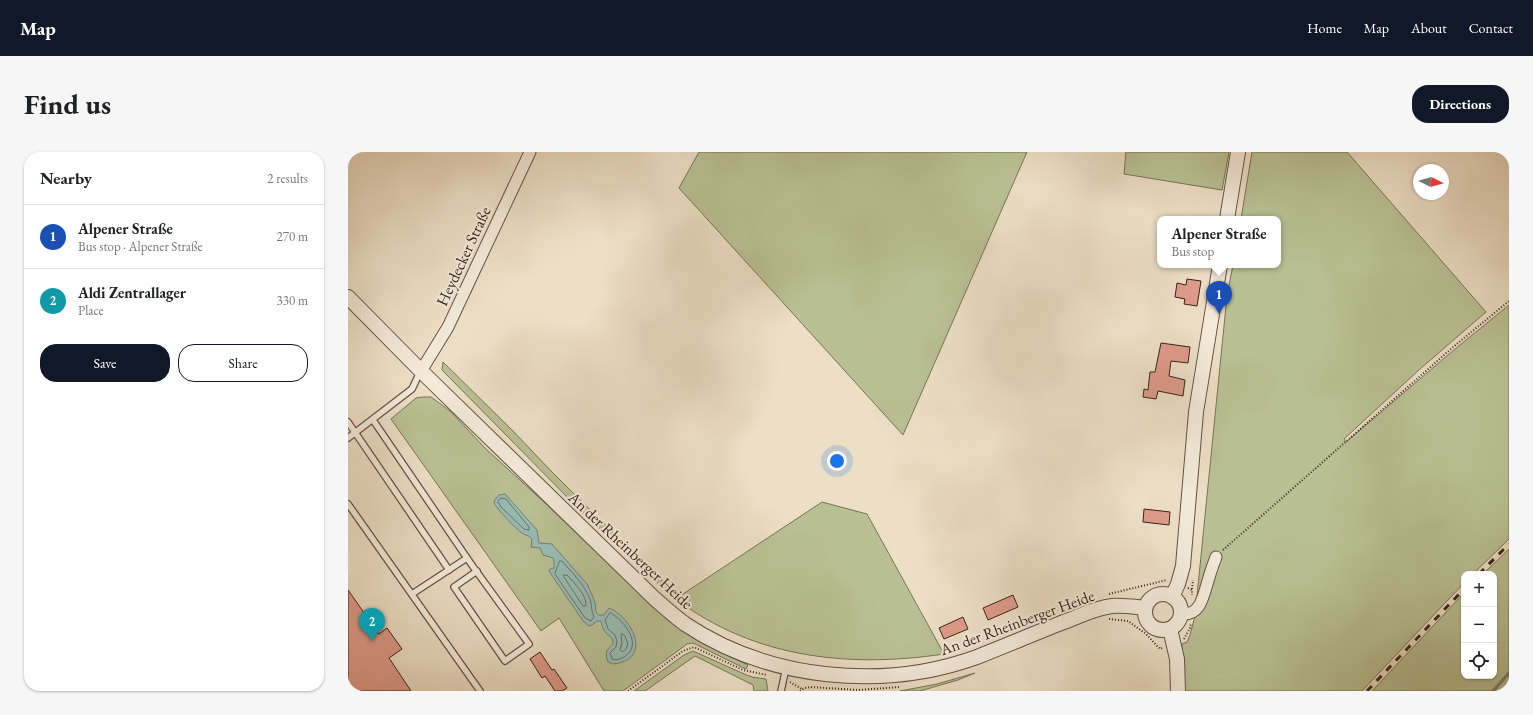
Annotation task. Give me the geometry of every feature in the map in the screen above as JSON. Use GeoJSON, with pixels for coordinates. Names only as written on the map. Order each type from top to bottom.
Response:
{"type":"FeatureCollection","features":[{"type":"Feature","properties":{"kind":"street","name":"Heydecker Straße"},"geometry":{"type":"LineString","coordinates":[[421,371],[448,327],[530,152]]}},
{"type":"Feature","properties":{"kind":"street"},"geometry":{"type":"LineString","coordinates":[[1227,216],[1238,152]]}},
{"type":"Feature","properties":{"kind":"street"},"geometry":{"type":"LineString","coordinates":[[1172,597],[1178,584],[1183,566],[1196,412],[1220,268]]}},
{"type":"Feature","properties":{"kind":"street","name":"An der Rheinberger Heide"},"geometry":{"type":"LineString","coordinates":[[348,296],[421,371],[665,608],[684,623],[709,637],[785,674],[855,677],[887,676],[927,672],[970,660],[1095,610],[1120,606],[1146,608]]}},
{"type":"Feature","properties":{"kind":"street"},"geometry":{"type":"LineString","coordinates":[[1186,613],[1172,597],[1161,594],[1151,599],[1146,608],[1145,614],[1150,624],[1159,630],[1170,629],[1178,623],[1186,613],[1201,602],[1216,557]]}},
{"type":"Feature","properties":{"kind":"street"},"geometry":{"type":"LineString","coordinates":[[1170,629],[1177,659],[1178,691]]}},
{"type":"Feature","properties":{"kind":"lane"},"geometry":{"type":"LineString","coordinates":[[348,438],[412,389],[421,371]]}},
{"type":"Feature","properties":{"kind":"lane"},"geometry":{"type":"LineString","coordinates":[[373,420],[467,558],[477,571],[529,644],[505,661],[454,587],[477,571]]}},
{"type":"Feature","properties":{"kind":"lane"},"geometry":{"type":"LineString","coordinates":[[348,422],[449,570]]}},
{"type":"Feature","properties":{"kind":"lane"},"geometry":{"type":"LineString","coordinates":[[348,504],[480,691]]}},
{"type":"Feature","properties":{"kind":"lane"},"geometry":{"type":"LineString","coordinates":[[412,594],[467,558]]}},
{"type":"Feature","properties":{"kind":"lane"},"geometry":{"type":"LineString","coordinates":[[781,691],[785,674]]}},
{"type":"Feature","properties":{"kind":"path"},"geometry":{"type":"LineString","coordinates":[[1216,557],[1446,353],[1509,301]]}},
{"type":"Feature","properties":{"kind":"path"},"geometry":{"type":"LineString","coordinates":[[1102,596],[1117,591],[1166,580],[1192,590],[1186,613]]}},
{"type":"Feature","properties":{"kind":"path"},"geometry":{"type":"LineString","coordinates":[[628,691],[683,651],[694,647],[743,670],[785,674],[802,689]]}},
{"type":"Feature","properties":{"kind":"green space"},"geometry":{"type":"Polygon","coordinates":[[[699,152],[1027,152],[903,435],[679,188],[699,152]]]}},
{"type":"Feature","properties":{"kind":"green space"},"geometry":{"type":"Polygon","coordinates":[[[1126,152],[1229,152],[1222,190],[1124,174],[1126,152]]]}},
{"type":"Feature","properties":{"kind":"green space"},"geometry":{"type":"Polygon","coordinates":[[[1252,152],[1347,152],[1486,312],[1420,369],[1344,439],[1346,442],[1509,305],[1509,539],[1476,571],[1461,571],[1461,586],[1362,691],[1182,691],[1182,644],[1187,642],[1195,616],[1227,296],[1232,268],[1281,268],[1281,216],[1241,216],[1252,152]]]}},
{"type":"Feature","properties":{"kind":"green space"},"geometry":{"type":"Polygon","coordinates":[[[443,362],[655,574],[680,596],[822,502],[867,514],[944,654],[870,660],[834,658],[798,653],[763,644],[730,631],[698,614],[667,592],[571,501],[442,370],[443,362]]]}},
{"type":"Feature","properties":{"kind":"green space"},"geometry":{"type":"Polygon","coordinates":[[[431,397],[450,411],[486,449],[658,611],[682,630],[706,645],[748,665],[746,669],[693,643],[687,644],[623,691],[604,691],[559,618],[541,631],[391,419],[416,398],[431,397]]]}},
{"type":"Feature","properties":{"kind":"green space"},"geometry":{"type":"Polygon","coordinates":[[[1509,549],[1509,691],[1372,691],[1461,596],[1461,679],[1497,679],[1497,571],[1486,571],[1509,549]]]}},
{"type":"Feature","properties":{"kind":"green space"},"geometry":{"type":"Polygon","coordinates":[[[693,651],[752,677],[766,679],[768,691],[754,691],[753,685],[695,656],[645,691],[634,691],[684,655],[693,651]]]}},
{"type":"Feature","properties":{"kind":"green space"},"geometry":{"type":"Polygon","coordinates":[[[975,673],[958,680],[920,691],[900,691],[937,684],[975,673]]]}},
{"type":"Feature","properties":{"kind":"water"},"geometry":{"type":"Polygon","coordinates":[[[505,494],[537,530],[539,543],[552,544],[587,584],[593,597],[598,615],[604,615],[609,608],[618,613],[625,620],[635,638],[636,647],[633,655],[625,661],[613,664],[608,662],[606,653],[613,643],[612,638],[604,630],[601,621],[597,621],[589,626],[583,621],[549,571],[550,569],[554,568],[553,558],[543,555],[540,548],[531,547],[532,539],[516,528],[495,505],[494,502],[499,495],[505,494]]]}},
{"type":"Feature","properties":{"kind":"building"},"geometry":{"type":"Polygon","coordinates":[[[1187,279],[1201,281],[1197,306],[1184,304],[1185,299],[1175,297],[1177,283],[1186,285],[1187,279]]]}},
{"type":"Feature","properties":{"kind":"building"},"geometry":{"type":"Polygon","coordinates":[[[1161,343],[1190,347],[1188,363],[1171,361],[1169,376],[1185,380],[1183,396],[1158,391],[1156,399],[1143,397],[1144,389],[1148,390],[1150,372],[1155,372],[1161,343]]]}},
{"type":"Feature","properties":{"kind":"building"},"geometry":{"type":"Polygon","coordinates":[[[1144,509],[1170,512],[1169,525],[1143,522],[1144,509]]]}},
{"type":"Feature","properties":{"kind":"building"},"geometry":{"type":"Polygon","coordinates":[[[348,590],[379,634],[387,628],[402,649],[389,658],[411,691],[348,691],[348,590]]]}},
{"type":"Feature","properties":{"kind":"building"},"geometry":{"type":"Polygon","coordinates":[[[1013,595],[1018,607],[988,620],[983,608],[1013,595]]]}},
{"type":"Feature","properties":{"kind":"building"},"geometry":{"type":"Polygon","coordinates":[[[963,617],[968,629],[944,639],[939,628],[963,617]]]}},
{"type":"Feature","properties":{"kind":"building"},"geometry":{"type":"Polygon","coordinates":[[[540,652],[552,670],[554,669],[567,688],[562,691],[555,691],[545,676],[542,678],[530,659],[540,652]]]}},
{"type":"Feature","properties":{"kind":"waterway"},"geometry":{"type":"LineString","coordinates":[[1493,691],[1509,673]]}},
{"type":"Feature","properties":{"kind":"railway"},"geometry":{"type":"LineString","coordinates":[[1482,571],[1509,544]]}},
{"type":"Feature","properties":{"kind":"railway"},"geometry":{"type":"LineString","coordinates":[[1367,691],[1461,592]]}},
{"type":"Feature","properties":{"kind":"place","name":"Alpener Straße"},"geometry":{"type":"Point","coordinates":[1219,314]}},
{"type":"Feature","properties":{"kind":"place","name":"Aldi Zentrallager"},"geometry":{"type":"Point","coordinates":[372,641]}}]}
